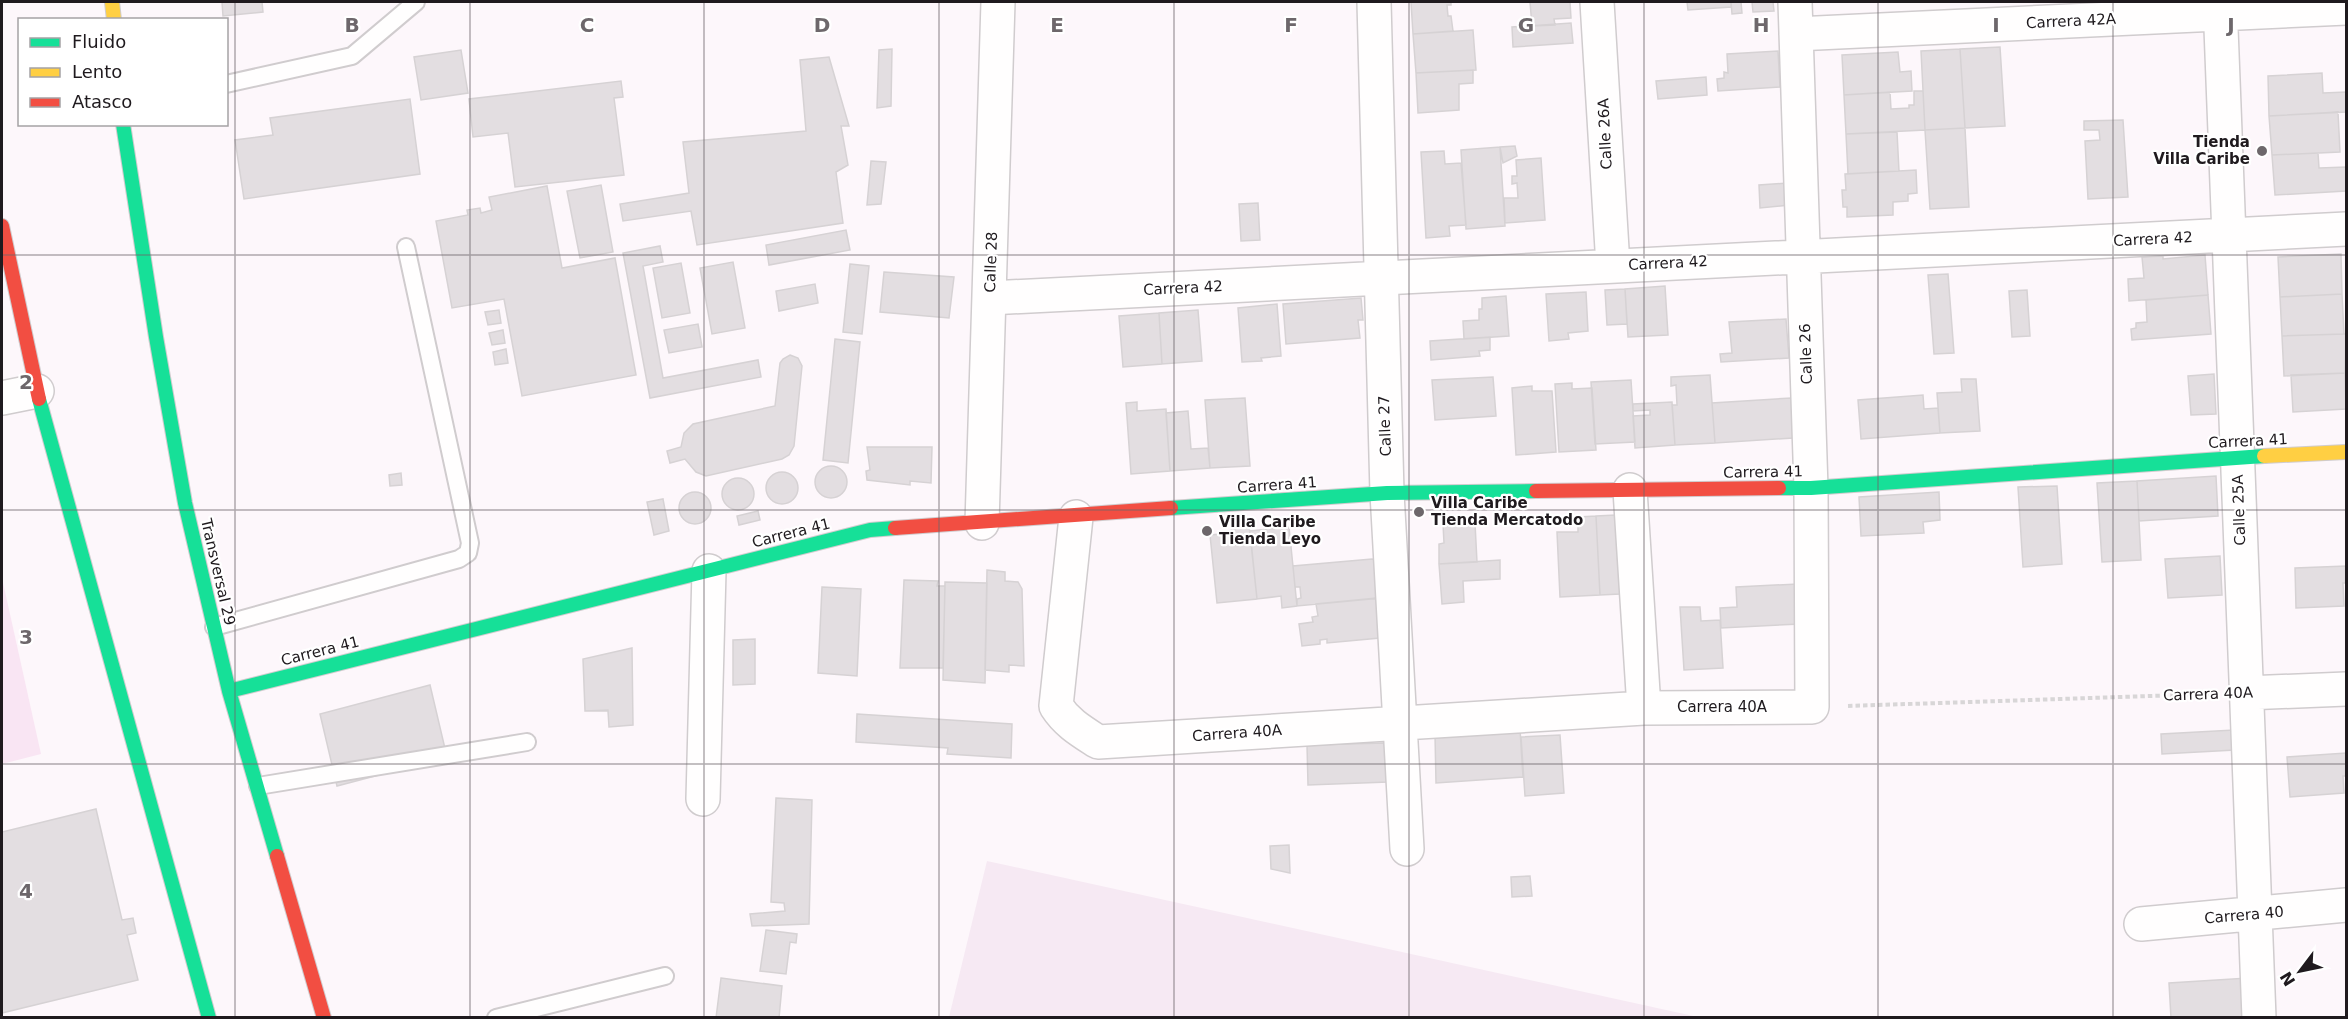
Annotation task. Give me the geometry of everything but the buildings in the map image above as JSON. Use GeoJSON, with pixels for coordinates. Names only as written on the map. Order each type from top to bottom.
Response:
{"type":"FeatureCollection","features":[{"type":"Feature","properties":{"kind":"main road"},"geometry":{"type":"LineString","coordinates":[[112,2],[114,18]]}},
{"type":"Feature","properties":{"kind":"main road","name":"Transversal 29"},"geometry":{"type":"LineString","coordinates":[[123,126],[156,337],[185,503],[229,691],[324,1017]]}},
{"type":"Feature","properties":{"kind":"main road"},"geometry":{"type":"LineString","coordinates":[[2,226],[37,391],[209,1017]]}},
{"type":"Feature","properties":{"kind":"main road","name":"Carrera 41"},"geometry":{"type":"LineString","coordinates":[[229,691],[870,530],[1387,493],[1811,488],[2346,452]]}},
{"type":"Feature","properties":{"kind":"street","name":"Calle 28"},"geometry":{"type":"LineString","coordinates":[[982,523],[998,2]]}},
{"type":"Feature","properties":{"kind":"street","name":"Calle 27"},"geometry":{"type":"LineString","coordinates":[[1374,2],[1387,493],[1407,849]]}},
{"type":"Feature","properties":{"kind":"street","name":"Calle 26A"},"geometry":{"type":"LineString","coordinates":[[1597,2],[1613,266]]}},
{"type":"Feature","properties":{"kind":"street","name":"Calle 26"},"geometry":{"type":"LineString","coordinates":[[1795,2],[1811,488],[1812,707]]}},
{"type":"Feature","properties":{"kind":"street","name":"Carrera 42A"},"geometry":{"type":"LineString","coordinates":[[1796,34],[2220,8],[2346,8]]}},
{"type":"Feature","properties":{"kind":"street","name":"Calle 25A"},"geometry":{"type":"LineString","coordinates":[[2220,8],[2259,1017]]}},
{"type":"Feature","properties":{"kind":"street","name":"Carrera 42"},"geometry":{"type":"LineString","coordinates":[[990,298],[2346,229]]}},
{"type":"Feature","properties":{"kind":"street"},"geometry":{"type":"LineString","coordinates":[[2,398],[37,391]]}},
{"type":"Feature","properties":{"kind":"street"},"geometry":{"type":"LineString","coordinates":[[1630,490],[1644,708]]}},
{"type":"Feature","properties":{"kind":"street","name":"Carrera 40A"},"geometry":{"type":"LineString","coordinates":[[1076,517],[1056,706],[1070,723],[1098,742],[1644,708],[1812,707]]}},
{"type":"Feature","properties":{"kind":"street"},"geometry":{"type":"LineString","coordinates":[[703,799],[709,571]]}},
{"type":"Feature","properties":{"kind":"street","name":"Carrera 40A"},"geometry":{"type":"LineString","coordinates":[[2246,693],[2346,689]]}},
{"type":"Feature","properties":{"kind":"street","name":"Carrera 40"},"geometry":{"type":"LineString","coordinates":[[2141,924],[2346,905]]}},
{"type":"Feature","properties":{"kind":"lane"},"geometry":{"type":"LineString","coordinates":[[228,84],[352,56],[416,2]]}},
{"type":"Feature","properties":{"kind":"lane"},"geometry":{"type":"LineString","coordinates":[[214,627],[459,559],[468,553],[470,543],[406,247]]}},
{"type":"Feature","properties":{"kind":"lane"},"geometry":{"type":"LineString","coordinates":[[258,786],[526,742]]}},
{"type":"Feature","properties":{"kind":"lane"},"geometry":{"type":"LineString","coordinates":[[496,1017],[665,976]]}},
{"type":"Feature","properties":{"kind":"path","name":"Carrera 40A"},"geometry":{"type":"LineString","coordinates":[[1812,707],[2246,693]]}},
{"type":"Feature","properties":{"kind":"shaded area"},"geometry":{"type":"Polygon","coordinates":[[[2,578],[41,754],[2,764],[2,578]]]}},
{"type":"Feature","properties":{"kind":"shaded area"},"geometry":{"type":"Polygon","coordinates":[[[987,861],[1698,1017],[949,1017],[987,861]]]}},
{"type":"Feature","properties":{"kind":"traffic: fast"},"geometry":{"type":"LineString","coordinates":[[123,126],[156,337],[185,503],[229,691],[277,856]]}},
{"type":"Feature","properties":{"kind":"traffic: fast"},"geometry":{"type":"LineString","coordinates":[[39,399],[209,1018]]}},
{"type":"Feature","properties":{"kind":"traffic: fast"},"geometry":{"type":"LineString","coordinates":[[1779,488],[1811,488],[2264,456]]}},
{"type":"Feature","properties":{"kind":"traffic: fast"},"geometry":{"type":"LineString","coordinates":[[1171,508],[1387,493],[1536,491]]}},
{"type":"Feature","properties":{"kind":"traffic: fast"},"geometry":{"type":"LineString","coordinates":[[229,691],[870,530],[895,528]]}},
{"type":"Feature","properties":{"kind":"traffic: slow"},"geometry":{"type":"LineString","coordinates":[[112,2],[114,18]]}},
{"type":"Feature","properties":{"kind":"traffic: slow"},"geometry":{"type":"LineString","coordinates":[[2264,456],[2346,452]]}},
{"type":"Feature","properties":{"kind":"traffic: jam"},"geometry":{"type":"LineString","coordinates":[[2,226],[39,399]]}},
{"type":"Feature","properties":{"kind":"traffic: jam"},"geometry":{"type":"LineString","coordinates":[[1536,491],[1779,488]]}},
{"type":"Feature","properties":{"kind":"traffic: jam"},"geometry":{"type":"LineString","coordinates":[[895,528],[1171,508]]}},
{"type":"Feature","properties":{"kind":"traffic: jam"},"geometry":{"type":"LineString","coordinates":[[277,856],[324,1018]]}},
{"type":"Feature","properties":{"kind":"place","name":"Tienda Villa Caribe"},"geometry":{"type":"Point","coordinates":[2262,151]}},
{"type":"Feature","properties":{"kind":"place","name":"Villa Caribe Tienda Mercatodo"},"geometry":{"type":"Point","coordinates":[1419,512]}},
{"type":"Feature","properties":{"kind":"place","name":"Villa Caribe Tienda Leyo"},"geometry":{"type":"Point","coordinates":[1207,531]}}]}
